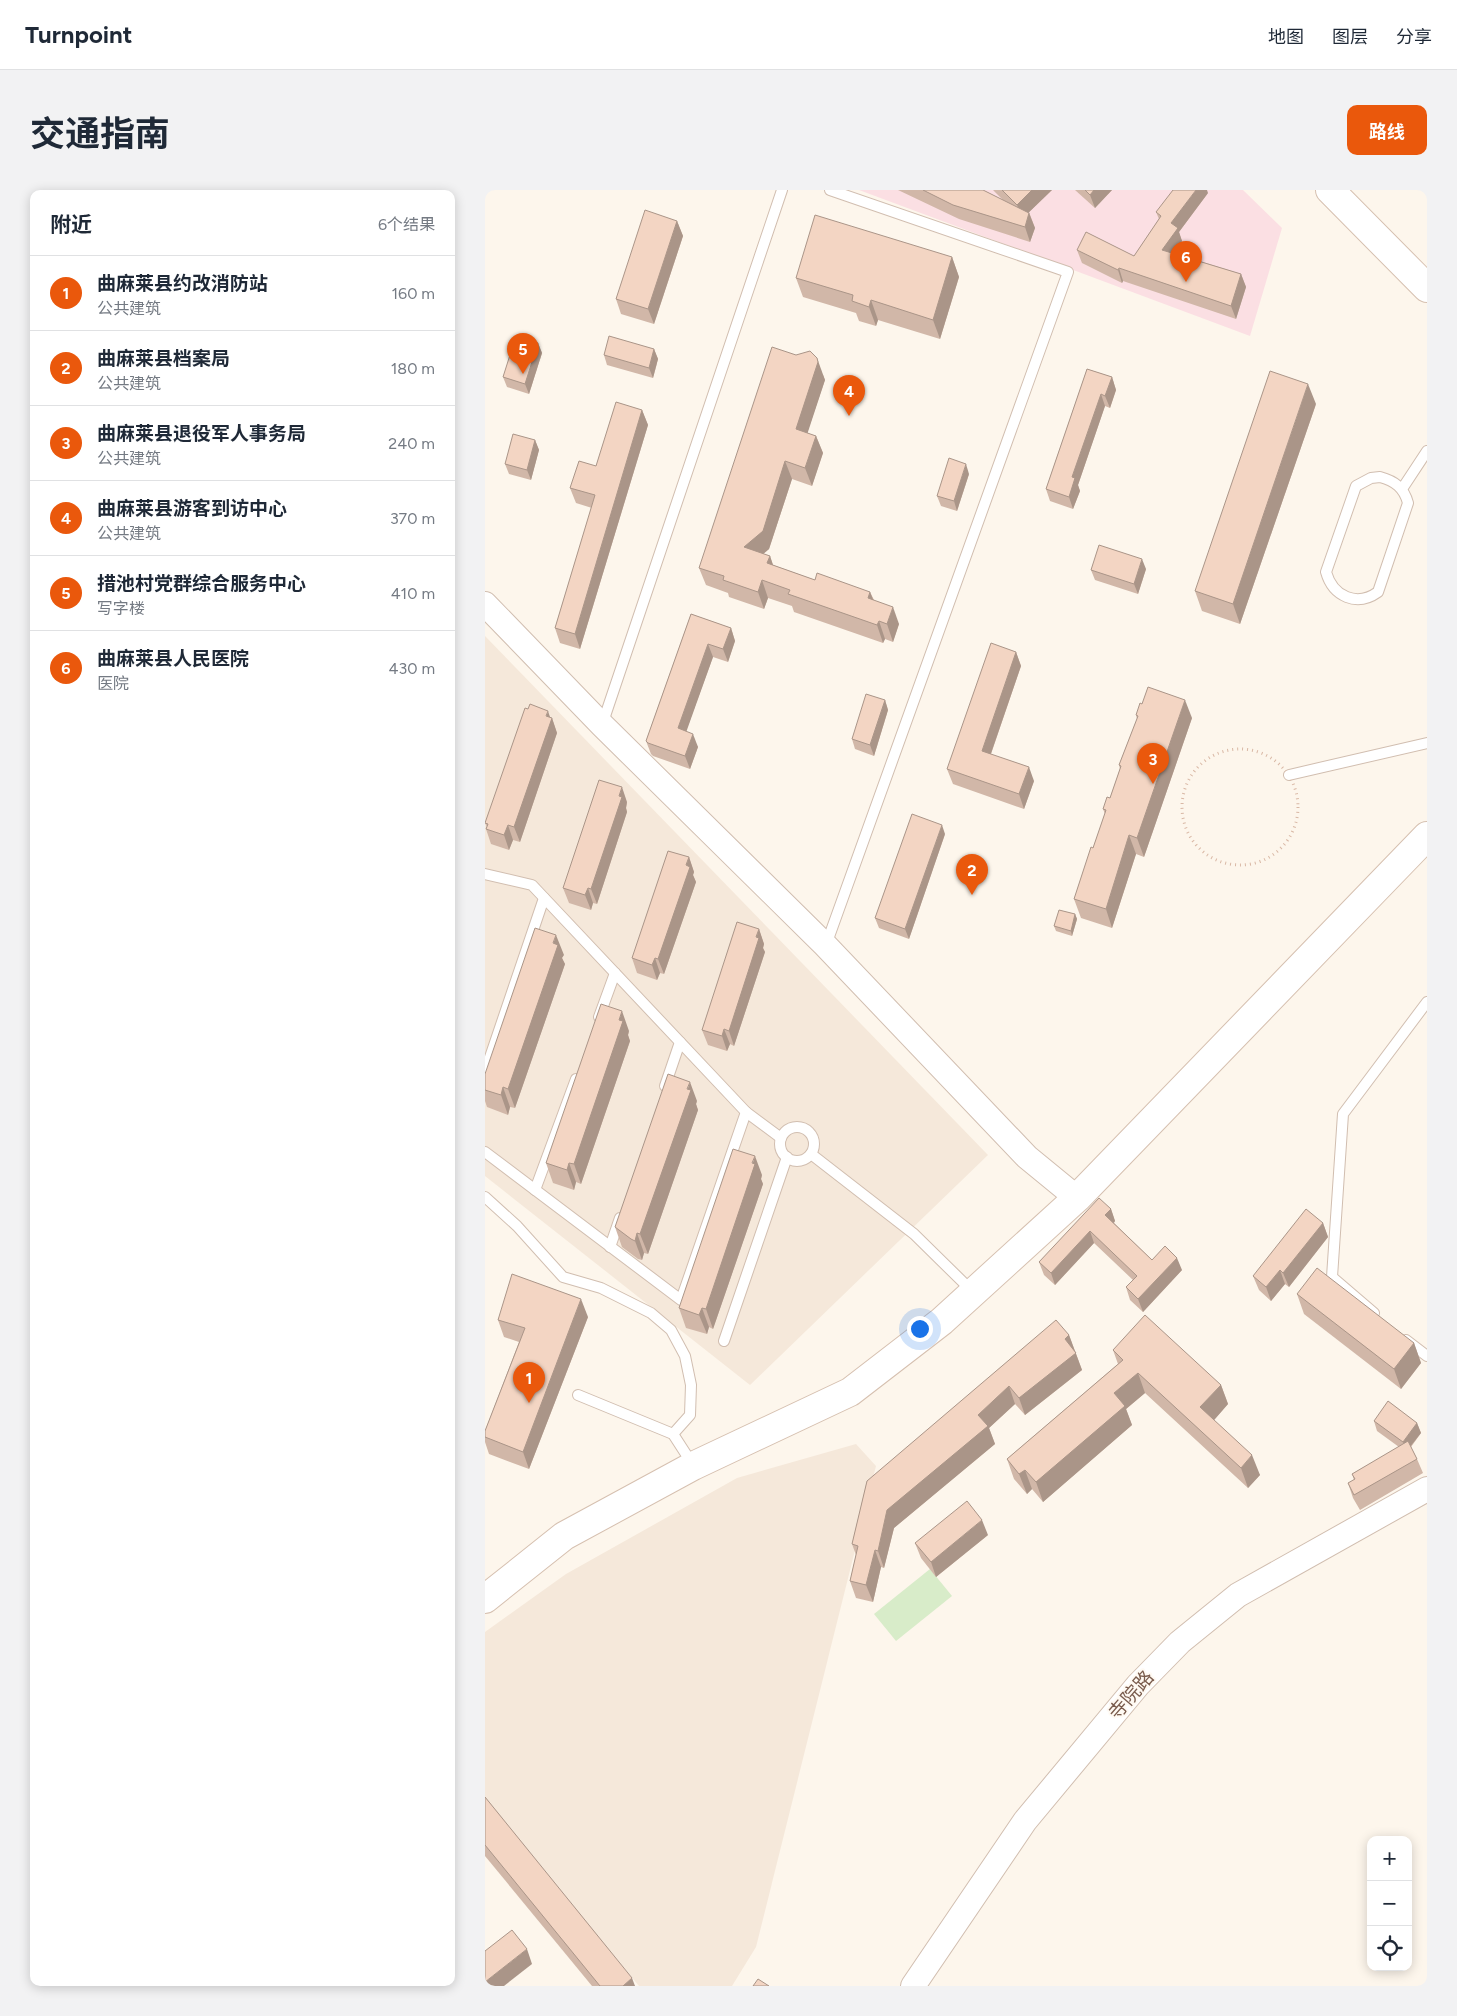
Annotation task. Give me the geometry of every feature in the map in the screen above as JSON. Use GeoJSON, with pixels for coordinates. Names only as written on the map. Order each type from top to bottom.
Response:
{"type":"FeatureCollection","features":[{"type":"Feature","properties":{"kind":"main road"},"geometry":{"type":"LineString","coordinates":[[1330,190],[1427,288]]}},
{"type":"Feature","properties":{"kind":"main road"},"geometry":{"type":"LineString","coordinates":[[485,1599],[564,1536],[693,1466],[850,1392],[942,1321],[1077,1198],[1427,836]]}},
{"type":"Feature","properties":{"kind":"street"},"geometry":{"type":"LineString","coordinates":[[485,604],[602,725],[825,946],[1027,1157],[1077,1198]]}},
{"type":"Feature","properties":{"kind":"street","name":"寺院路"},"geometry":{"type":"LineString","coordinates":[[913,1986],[1025,1822],[1138,1685],[1180,1642],[1238,1595],[1427,1489]]}},
{"type":"Feature","properties":{"kind":"lane"},"geometry":{"type":"LineString","coordinates":[[602,725],[782,190]]}},
{"type":"Feature","properties":{"kind":"lane"},"geometry":{"type":"LineString","coordinates":[[825,946],[1069,272],[830,190]]}},
{"type":"Feature","properties":{"kind":"lane"},"geometry":{"type":"LineString","coordinates":[[1402,489],[1427,451]]}},
{"type":"Feature","properties":{"kind":"lane"},"geometry":{"type":"LineString","coordinates":[[1380,477],[1389,479],[1402,489],[1408,503],[1378,592],[1355,600],[1339,594],[1328,581],[1326,572],[1356,486],[1371,478],[1380,477]]}},
{"type":"Feature","properties":{"kind":"lane"},"geometry":{"type":"LineString","coordinates":[[1289,775],[1427,743]]}},
{"type":"Feature","properties":{"kind":"lane"},"geometry":{"type":"LineString","coordinates":[[485,874],[532,885],[746,1112],[781,1138],[782,1151],[787,1157],[797,1161],[804,1160],[811,1154],[814,1144],[813,1137],[804,1128],[791,1128],[781,1138]]}},
{"type":"Feature","properties":{"kind":"lane"},"geometry":{"type":"LineString","coordinates":[[485,1072],[544,898]]}},
{"type":"Feature","properties":{"kind":"lane"},"geometry":{"type":"LineString","coordinates":[[595,1027],[615,973]]}},
{"type":"Feature","properties":{"kind":"lane"},"geometry":{"type":"LineString","coordinates":[[1382,1320],[1332,1277],[1343,1114],[1427,1002]]}},
{"type":"Feature","properties":{"kind":"lane"},"geometry":{"type":"LineString","coordinates":[[661,1098],[680,1042]]}},
{"type":"Feature","properties":{"kind":"lane"},"geometry":{"type":"LineString","coordinates":[[535,1190],[578,1072]]}},
{"type":"Feature","properties":{"kind":"lane"},"geometry":{"type":"LineString","coordinates":[[485,1152],[681,1300],[746,1112]]}},
{"type":"Feature","properties":{"kind":"lane"},"geometry":{"type":"LineString","coordinates":[[811,1154],[915,1234],[973,1292]]}},
{"type":"Feature","properties":{"kind":"lane"},"geometry":{"type":"LineString","coordinates":[[724,1341],[787,1157]]}},
{"type":"Feature","properties":{"kind":"lane"},"geometry":{"type":"LineString","coordinates":[[485,1197],[517,1226],[563,1277],[601,1288],[626,1300],[651,1313],[671,1330],[685,1356],[691,1385],[690,1415],[673,1434]]}},
{"type":"Feature","properties":{"kind":"lane"},"geometry":{"type":"LineString","coordinates":[[610,1247],[623,1210]]}},
{"type":"Feature","properties":{"kind":"lane"},"geometry":{"type":"LineString","coordinates":[[1397,1332],[1427,1356]]}},
{"type":"Feature","properties":{"kind":"lane"},"geometry":{"type":"LineString","coordinates":[[578,1395],[673,1434],[693,1466]]}},
{"type":"Feature","properties":{"kind":"path"},"geometry":{"type":"LineString","coordinates":[[1249,749],[1272,758],[1289,775],[1297,798],[1296,822],[1285,844],[1267,859],[1243,866],[1219,862],[1208,856],[1191,839],[1182,817],[1183,792],[1194,770],[1208,758],[1225,750],[1249,749]]}},
{"type":"Feature","properties":{"kind":"shaded area"},"geometry":{"type":"Polygon","coordinates":[[[859,190],[1243,190],[1282,228],[1250,336],[859,190]]]}},
{"type":"Feature","properties":{"kind":"shaded area"},"geometry":{"type":"Polygon","coordinates":[[[485,636],[988,1155],[750,1385],[485,1176],[485,636]]]}},
{"type":"Feature","properties":{"kind":"shaded area"},"geometry":{"type":"Polygon","coordinates":[[[856,1444],[876,1466],[756,1947],[732,1986],[639,1986],[485,1803],[485,1632],[566,1574],[737,1478],[856,1444]]]}},
{"type":"Feature","properties":{"kind":"green space"},"geometry":{"type":"Polygon","coordinates":[[[930,1569],[952,1596],[896,1641],[874,1614],[930,1569]]]}},
{"type":"Feature","properties":{"kind":"building"},"geometry":{"type":"Polygon","coordinates":[[[923,190],[983,190],[1029,213],[1025,227],[953,205],[923,190]]]}},
{"type":"Feature","properties":{"kind":"building"},"geometry":{"type":"Polygon","coordinates":[[[1002,190],[1032,190],[1017,205],[1002,190]]]}},
{"type":"Feature","properties":{"kind":"building"},"geometry":{"type":"Polygon","coordinates":[[[1085,190],[1094,190],[1090,195],[1085,190]]]}},
{"type":"Feature","properties":{"kind":"building"},"geometry":{"type":"Polygon","coordinates":[[[1173,190],[1196,190],[1171,223],[1178,228],[1162,250],[1241,274],[1231,306],[1119,268],[1118,270],[1077,250],[1086,232],[1134,256],[1161,216],[1156,212],[1173,190]]]}},
{"type":"Feature","properties":{"kind":"building"},"geometry":{"type":"Polygon","coordinates":[[[645,210],[677,221],[648,309],[616,299],[645,210]]]}},
{"type":"Feature","properties":{"kind":"building"},"geometry":{"type":"Polygon","coordinates":[[[815,215],[952,257],[933,320],[871,300],[869,307],[852,301],[853,295],[796,278],[815,215]]]}},
{"type":"Feature","properties":{"kind":"building"},"geometry":{"type":"Polygon","coordinates":[[[516,336],[538,343],[525,384],[503,377],[516,336]]]}},
{"type":"Feature","properties":{"kind":"building"},"geometry":{"type":"Polygon","coordinates":[[[609,336],[654,349],[649,368],[604,355],[609,336]]]}},
{"type":"Feature","properties":{"kind":"building"},"geometry":{"type":"Polygon","coordinates":[[[772,347],[796,355],[810,351],[817,358],[818,362],[796,429],[816,436],[805,468],[785,461],[763,531],[744,547],[770,556],[767,563],[815,580],[817,573],[870,592],[868,598],[893,607],[887,624],[879,621],[877,625],[788,594],[790,590],[762,580],[758,592],[723,580],[724,576],[699,568],[772,347]]]}},
{"type":"Feature","properties":{"kind":"building"},"geometry":{"type":"Polygon","coordinates":[[[1087,369],[1112,377],[1105,396],[1101,394],[1072,477],[1075,478],[1069,497],[1046,489],[1087,369]]]}},
{"type":"Feature","properties":{"kind":"building"},"geometry":{"type":"Polygon","coordinates":[[[1270,371],[1308,384],[1233,604],[1195,591],[1270,371]]]}},
{"type":"Feature","properties":{"kind":"building"},"geometry":{"type":"Polygon","coordinates":[[[616,402],[642,410],[575,634],[555,628],[595,495],[570,488],[579,461],[596,466],[616,402]]]}},
{"type":"Feature","properties":{"kind":"building"},"geometry":{"type":"Polygon","coordinates":[[[513,434],[535,440],[527,470],[505,464],[513,434]]]}},
{"type":"Feature","properties":{"kind":"building"},"geometry":{"type":"Polygon","coordinates":[[[949,458],[966,464],[954,501],[937,496],[949,458]]]}},
{"type":"Feature","properties":{"kind":"building"},"geometry":{"type":"Polygon","coordinates":[[[1099,545],[1142,559],[1134,584],[1091,570],[1099,545]]]}},
{"type":"Feature","properties":{"kind":"building"},"geometry":{"type":"Polygon","coordinates":[[[691,614],[731,628],[723,649],[708,644],[678,728],[693,734],[685,756],[646,741],[691,614]]]}},
{"type":"Feature","properties":{"kind":"building"},"geometry":{"type":"Polygon","coordinates":[[[991,643],[1016,652],[982,751],[1029,767],[1019,794],[947,769],[991,643]]]}},
{"type":"Feature","properties":{"kind":"building"},"geometry":{"type":"Polygon","coordinates":[[[1148,687],[1185,700],[1137,838],[1129,835],[1106,909],[1074,899],[1091,847],[1093,848],[1106,810],[1103,809],[1107,797],[1110,798],[1121,766],[1119,765],[1138,716],[1136,715],[1140,703],[1142,704],[1148,687]]]}},
{"type":"Feature","properties":{"kind":"building"},"geometry":{"type":"Polygon","coordinates":[[[866,694],[885,700],[870,745],[852,739],[866,694]]]}},
{"type":"Feature","properties":{"kind":"building"},"geometry":{"type":"Polygon","coordinates":[[[530,704],[548,711],[546,716],[552,718],[514,827],[508,825],[504,835],[486,829],[488,824],[485,823],[525,708],[528,709],[530,704]]]}},
{"type":"Feature","properties":{"kind":"building"},"geometry":{"type":"Polygon","coordinates":[[[599,780],[622,787],[619,796],[622,797],[591,889],[588,888],[585,895],[563,888],[599,780]]]}},
{"type":"Feature","properties":{"kind":"building"},"geometry":{"type":"Polygon","coordinates":[[[912,814],[942,825],[905,929],[875,918],[912,814]]]}},
{"type":"Feature","properties":{"kind":"building"},"geometry":{"type":"Polygon","coordinates":[[[668,851],[689,857],[686,865],[690,867],[658,959],[655,958],[652,965],[632,958],[668,851]]]}},
{"type":"Feature","properties":{"kind":"building"},"geometry":{"type":"Polygon","coordinates":[[[1059,910],[1075,914],[1071,931],[1054,926],[1059,910]]]}},
{"type":"Feature","properties":{"kind":"building"},"geometry":{"type":"Polygon","coordinates":[[[737,922],[759,929],[756,937],[759,938],[729,1031],[724,1029],[722,1036],[702,1030],[737,922]]]}},
{"type":"Feature","properties":{"kind":"building"},"geometry":{"type":"Polygon","coordinates":[[[535,928],[556,935],[553,943],[558,945],[508,1089],[503,1087],[501,1095],[485,1090],[485,1074],[535,928]]]}},
{"type":"Feature","properties":{"kind":"building"},"geometry":{"type":"Polygon","coordinates":[[[601,1004],[622,1011],[619,1020],[623,1021],[574,1164],[569,1163],[567,1170],[546,1163],[601,1004]]]}},
{"type":"Feature","properties":{"kind":"building"},"geometry":{"type":"Polygon","coordinates":[[[668,1074],[690,1082],[687,1089],[691,1090],[640,1234],[637,1233],[635,1241],[615,1227],[668,1074]]]}},
{"type":"Feature","properties":{"kind":"building"},"geometry":{"type":"Polygon","coordinates":[[[733,1149],[755,1156],[752,1163],[755,1164],[706,1309],[702,1308],[699,1315],[679,1308],[733,1149]]]}},
{"type":"Feature","properties":{"kind":"building"},"geometry":{"type":"Polygon","coordinates":[[[1099,1198],[1111,1209],[1105,1215],[1152,1260],[1165,1246],[1177,1258],[1138,1299],[1126,1287],[1137,1276],[1090,1231],[1051,1273],[1039,1262],[1099,1198]]]}},
{"type":"Feature","properties":{"kind":"building"},"geometry":{"type":"Polygon","coordinates":[[[1306,1209],[1323,1223],[1283,1273],[1280,1270],[1266,1287],[1253,1276],[1306,1209]]]}},
{"type":"Feature","properties":{"kind":"building"},"geometry":{"type":"Polygon","coordinates":[[[1317,1268],[1414,1343],[1394,1369],[1297,1294],[1317,1268]]]}},
{"type":"Feature","properties":{"kind":"building"},"geometry":{"type":"Polygon","coordinates":[[[512,1274],[581,1299],[523,1452],[485,1437],[485,1431],[525,1328],[498,1320],[512,1274]]]}},
{"type":"Feature","properties":{"kind":"building"},"geometry":{"type":"Polygon","coordinates":[[[1145,1315],[1221,1385],[1200,1407],[1252,1455],[1241,1468],[1138,1373],[1114,1393],[1125,1406],[1036,1482],[1025,1470],[1019,1474],[1007,1459],[1123,1360],[1113,1350],[1145,1315]]]}},
{"type":"Feature","properties":{"kind":"building"},"geometry":{"type":"Polygon","coordinates":[[[1056,1320],[1069,1335],[1065,1339],[1076,1353],[1019,1398],[1009,1386],[978,1415],[988,1426],[887,1510],[878,1551],[875,1550],[866,1585],[850,1581],[858,1546],[852,1544],[867,1481],[1056,1320]]]}},
{"type":"Feature","properties":{"kind":"building"},"geometry":{"type":"Polygon","coordinates":[[[1388,1401],[1417,1423],[1403,1442],[1374,1421],[1388,1401]]]}},
{"type":"Feature","properties":{"kind":"building"},"geometry":{"type":"Polygon","coordinates":[[[1408,1441],[1417,1459],[1354,1495],[1348,1483],[1355,1479],[1352,1474],[1408,1441]]]}},
{"type":"Feature","properties":{"kind":"building"},"geometry":{"type":"Polygon","coordinates":[[[967,1501],[982,1520],[931,1562],[915,1543],[967,1501]]]}},
{"type":"Feature","properties":{"kind":"building"},"geometry":{"type":"Polygon","coordinates":[[[485,1797],[632,1978],[623,1986],[600,1986],[485,1845],[485,1797]]]}},
{"type":"Feature","properties":{"kind":"building"},"geometry":{"type":"Polygon","coordinates":[[[512,1930],[527,1949],[485,1982],[485,1951],[512,1930]]]}},
{"type":"Feature","properties":{"kind":"building"},"geometry":{"type":"Polygon","coordinates":[[[758,1979],[769,1986],[753,1986],[758,1979]]]}},
{"type":"Feature","properties":{"kind":"place","name":"曲麻莱县人民医院"},"geometry":{"type":"Point","coordinates":[1186,282]}},
{"type":"Feature","properties":{"kind":"place","name":"措池村党群综合服务中心"},"geometry":{"type":"Point","coordinates":[523,374]}},
{"type":"Feature","properties":{"kind":"place","name":"曲麻莱县游客到访中心"},"geometry":{"type":"Point","coordinates":[849,416]}},
{"type":"Feature","properties":{"kind":"place","name":"曲麻莱县退役军人事务局"},"geometry":{"type":"Point","coordinates":[1153,784]}},
{"type":"Feature","properties":{"kind":"place","name":"曲麻莱县档案局"},"geometry":{"type":"Point","coordinates":[972,895]}},
{"type":"Feature","properties":{"kind":"place","name":"曲麻莱县约改消防站"},"geometry":{"type":"Point","coordinates":[529,1403]}}]}
